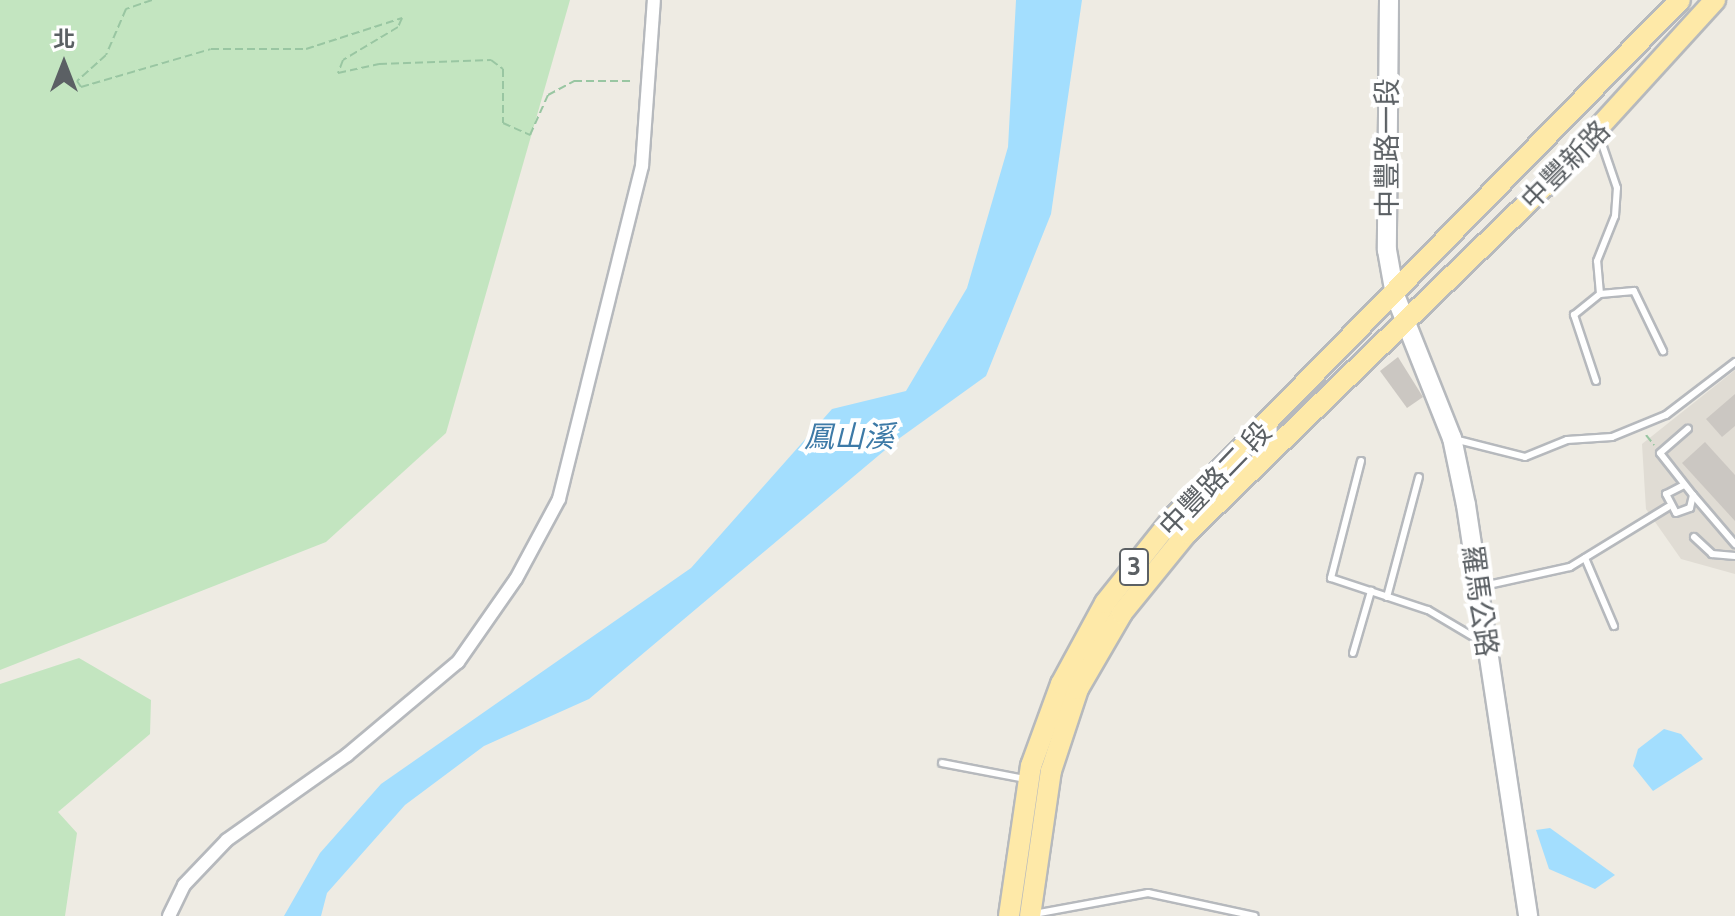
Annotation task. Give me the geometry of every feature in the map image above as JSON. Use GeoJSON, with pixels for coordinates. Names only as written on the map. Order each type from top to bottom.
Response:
{"type":"FeatureCollection","features":[{"type":"Feature","properties":{"kind":"main road","name":"中豐路一段"},"geometry":{"type":"LineString","coordinates":[[1389,0],[1386,218],[1395,295]]}},
{"type":"Feature","properties":{"kind":"main road","name":"中豐新路"},"geometry":{"type":"LineString","coordinates":[[1395,295],[1680,0]]}},
{"type":"Feature","properties":{"kind":"main road","name":"中豐新路"},"geometry":{"type":"LineString","coordinates":[[1407,321],[1598,132],[1715,0]]}},
{"type":"Feature","properties":{"kind":"main road","name":"羅馬公路"},"geometry":{"type":"LineString","coordinates":[[1395,295],[1452,438],[1479,587],[1528,916]]}},
{"type":"Feature","properties":{"kind":"main road","name":"中豐路二 段"},"geometry":{"type":"LineString","coordinates":[[1009,916],[1028,780],[1064,704],[1105,603],[1172,519],[1395,295]]}},
{"type":"Feature","properties":{"kind":"main road","name":"中豐路二 段"},"geometry":{"type":"LineString","coordinates":[[1030,915],[1037,835],[1064,704],[1122,613],[1187,533],[1407,321]]}},
{"type":"Feature","properties":{"kind":"street"},"geometry":{"type":"LineString","coordinates":[[169,916],[184,885],[227,840],[347,755],[458,662],[516,579],[559,499],[642,166],[654,0]]}},
{"type":"Feature","properties":{"kind":"lane"},"geometry":{"type":"LineString","coordinates":[[1598,132],[1617,188],[1597,261],[1600,294]]}},
{"type":"Feature","properties":{"kind":"lane"},"geometry":{"type":"LineString","coordinates":[[1596,381],[1574,315],[1600,294],[1634,291],[1663,351]]}},
{"type":"Feature","properties":{"kind":"lane"},"geometry":{"type":"LineString","coordinates":[[1452,438],[1498,444],[1525,457],[1567,440],[1640,427],[1735,362]]}},
{"type":"Feature","properties":{"kind":"lane"},"geometry":{"type":"LineString","coordinates":[[1688,429],[1660,453],[1735,544]]}},
{"type":"Feature","properties":{"kind":"lane"},"geometry":{"type":"LineString","coordinates":[[1361,461],[1331,578],[1428,610],[1486,643]]}},
{"type":"Feature","properties":{"kind":"lane"},"geometry":{"type":"LineString","coordinates":[[1387,597],[1419,477]]}},
{"type":"Feature","properties":{"kind":"lane"},"geometry":{"type":"LineString","coordinates":[[1668,507],[1668,490],[1684,485]]}},
{"type":"Feature","properties":{"kind":"lane"},"geometry":{"type":"LineString","coordinates":[[1479,587],[1536,578],[1585,558],[1668,507],[1686,511],[1693,495]]}},
{"type":"Feature","properties":{"kind":"lane"},"geometry":{"type":"LineString","coordinates":[[1694,537],[1712,554],[1735,556]]}},
{"type":"Feature","properties":{"kind":"lane"},"geometry":{"type":"LineString","coordinates":[[1585,558],[1614,626]]}},
{"type":"Feature","properties":{"kind":"lane"},"geometry":{"type":"LineString","coordinates":[[1353,653],[1371,591]]}},
{"type":"Feature","properties":{"kind":"lane"},"geometry":{"type":"LineString","coordinates":[[942,763],[1028,780]]}},
{"type":"Feature","properties":{"kind":"lane"},"geometry":{"type":"LineString","coordinates":[[1030,915],[1148,893],[1255,916]]}},
{"type":"Feature","properties":{"kind":"path"},"geometry":{"type":"LineString","coordinates":[[152,0],[126,9],[106,55],[77,81],[81,87],[179,55],[306,49],[402,18],[343,60],[338,73],[379,64],[491,60],[503,69],[503,123],[530,135],[548,95],[574,81],[622,78],[650,88]]}},
{"type":"Feature","properties":{"kind":"path"},"geometry":{"type":"LineString","coordinates":[[1640,427],[1660,453]]}},
{"type":"Feature","properties":{"kind":"shaded area"},"geometry":{"type":"Polygon","coordinates":[[[1735,370],[1735,574],[1681,559],[1646,509],[1642,444],[1735,370]]]}},
{"type":"Feature","properties":{"kind":"green space"},"geometry":{"type":"Polygon","coordinates":[[[0,0],[570,0],[446,433],[326,542],[0,670],[0,0]]]}},
{"type":"Feature","properties":{"kind":"green space"},"geometry":{"type":"Polygon","coordinates":[[[79,658],[151,700],[150,734],[58,812],[77,833],[65,916],[0,916],[0,684],[79,658]]]}},
{"type":"Feature","properties":{"kind":"water","name":"鳳山溪"},"geometry":{"type":"Polygon","coordinates":[[[1016,0],[1082,0],[1051,214],[986,376],[897,440],[589,699],[484,746],[405,805],[327,893],[321,916],[284,916],[320,853],[381,784],[691,568],[832,409],[906,391],[967,288],[1008,147],[1016,0]]]}},
{"type":"Feature","properties":{"kind":"water"},"geometry":{"type":"Polygon","coordinates":[[[1664,729],[1681,734],[1703,759],[1653,791],[1633,766],[1638,749],[1664,729]]]}},
{"type":"Feature","properties":{"kind":"water"},"geometry":{"type":"Polygon","coordinates":[[[1550,828],[1615,875],[1595,889],[1549,869],[1536,830],[1550,828]]]}},
{"type":"Feature","properties":{"kind":"building"},"geometry":{"type":"Polygon","coordinates":[[[1398,357],[1423,397],[1407,408],[1380,371],[1398,357]]]}},
{"type":"Feature","properties":{"kind":"building"},"geometry":{"type":"Polygon","coordinates":[[[1735,394],[1735,426],[1722,437],[1706,419],[1735,394]]]}},
{"type":"Feature","properties":{"kind":"building"},"geometry":{"type":"Polygon","coordinates":[[[1705,442],[1735,475],[1735,521],[1682,463],[1705,442]]]}}]}
